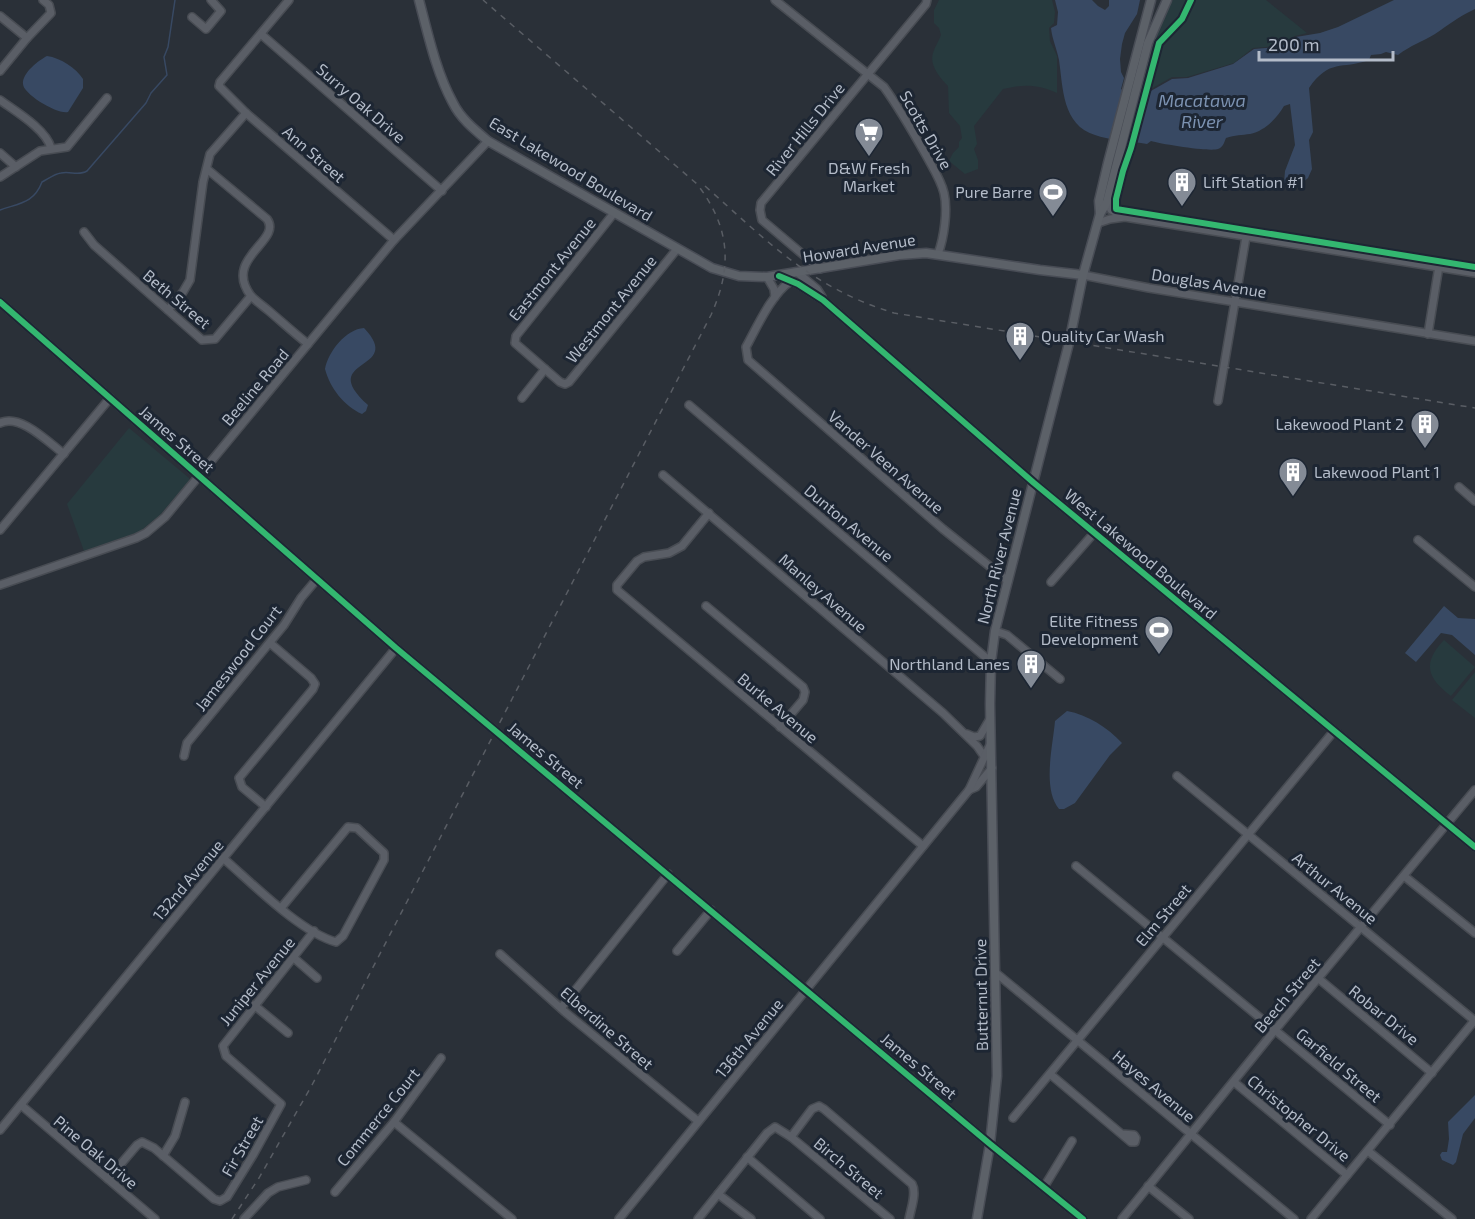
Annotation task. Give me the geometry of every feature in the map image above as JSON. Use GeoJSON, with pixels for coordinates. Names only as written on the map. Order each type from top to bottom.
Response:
{"type":"FeatureCollection","features":[{"type":"Feature","properties":{"kind":"main road","name":"East Lakewood Boulevard"},"geometry":{"type":"LineString","coordinates":[[419,0],[444,83],[453,103],[467,123],[488,141],[695,260],[725,272],[748,277],[785,277]]}},
{"type":"Feature","properties":{"kind":"main road"},"geometry":{"type":"LineString","coordinates":[[1144,42],[1151,0]]}},
{"type":"Feature","properties":{"kind":"main road"},"geometry":{"type":"LineString","coordinates":[[1144,42],[1167,0]]}},
{"type":"Feature","properties":{"kind":"main road","name":"North River Avenue"},"geometry":{"type":"LineString","coordinates":[[1099,219],[1099,201],[1112,163],[1144,42]]}},
{"type":"Feature","properties":{"kind":"main road","name":"North River Avenue"},"geometry":{"type":"LineString","coordinates":[[992,768],[991,662],[995,631],[1070,343],[1083,275],[1099,219],[1107,202],[1112,163]]}},
{"type":"Feature","properties":{"kind":"main road","name":"Howard Avenue"},"geometry":{"type":"LineString","coordinates":[[785,277],[899,255],[938,254]]}},
{"type":"Feature","properties":{"kind":"main road","name":"Douglas Avenue"},"geometry":{"type":"LineString","coordinates":[[938,254],[1083,275]]}},
{"type":"Feature","properties":{"kind":"main road","name":"Butternut Drive"},"geometry":{"type":"LineString","coordinates":[[977,1219],[990,1144],[997,1076],[992,768]]}},
{"type":"Feature","properties":{"kind":"street"},"geometry":{"type":"LineString","coordinates":[[1,68],[51,13],[51,9],[43,0]]}},
{"type":"Feature","properties":{"kind":"street"},"geometry":{"type":"LineString","coordinates":[[192,17],[206,29],[221,11],[212,0]]}},
{"type":"Feature","properties":{"kind":"street"},"geometry":{"type":"LineString","coordinates":[[262,34],[289,0]]}},
{"type":"Feature","properties":{"kind":"street","name":"Scotts Drive"},"geometry":{"type":"LineString","coordinates":[[775,0],[884,87],[895,102],[940,182],[945,205],[938,254]]}},
{"type":"Feature","properties":{"kind":"street","name":"River Hills Drive"},"geometry":{"type":"LineString","coordinates":[[820,269],[762,220],[761,203],[927,0]]}},
{"type":"Feature","properties":{"kind":"street"},"geometry":{"type":"LineString","coordinates":[[0,16],[27,38]]}},
{"type":"Feature","properties":{"kind":"street","name":"Ann Street"},"geometry":{"type":"LineString","coordinates":[[262,34],[219,86],[246,113],[394,240]]}},
{"type":"Feature","properties":{"kind":"street","name":"Surry Oak Drive"},"geometry":{"type":"LineString","coordinates":[[262,34],[442,191]]}},
{"type":"Feature","properties":{"kind":"street"},"geometry":{"type":"LineString","coordinates":[[0,177],[40,151],[67,147],[107,98]]}},
{"type":"Feature","properties":{"kind":"street"},"geometry":{"type":"LineString","coordinates":[[0,100],[42,132],[49,140],[51,148]]}},
{"type":"Feature","properties":{"kind":"street"},"geometry":{"type":"LineString","coordinates":[[168,310],[190,280],[203,182],[210,154],[246,113]]}},
{"type":"Feature","properties":{"kind":"street","name":"Beeline Road"},"geometry":{"type":"LineString","coordinates":[[0,585],[136,538],[146,533],[165,517],[394,240],[488,141]]}},
{"type":"Feature","properties":{"kind":"street"},"geometry":{"type":"LineString","coordinates":[[0,153],[16,167]]}},
{"type":"Feature","properties":{"kind":"street"},"geometry":{"type":"LineString","coordinates":[[207,169],[271,224],[270,231],[245,264],[243,270],[245,285],[252,296],[308,344]]}},
{"type":"Feature","properties":{"kind":"street"},"geometry":{"type":"LineString","coordinates":[[1107,202],[1111,210],[1125,217]]}},
{"type":"Feature","properties":{"kind":"street","name":"Eastmont Avenue"},"geometry":{"type":"LineString","coordinates":[[544,369],[515,343],[516,336],[614,213]]}},
{"type":"Feature","properties":{"kind":"street"},"geometry":{"type":"LineString","coordinates":[[1099,219],[1125,217],[1475,273]]}},
{"type":"Feature","properties":{"kind":"street","name":"Beth Street"},"geometry":{"type":"LineString","coordinates":[[84,232],[94,245],[202,340],[215,339],[252,296]]}},
{"type":"Feature","properties":{"kind":"street"},"geometry":{"type":"LineString","coordinates":[[1218,401],[1246,237]]}},
{"type":"Feature","properties":{"kind":"street","name":"Westmont Avenue"},"geometry":{"type":"LineString","coordinates":[[522,398],[544,369],[565,384],[569,382],[677,249]]}},
{"type":"Feature","properties":{"kind":"street"},"geometry":{"type":"LineString","coordinates":[[1428,334],[1439,266]]}},
{"type":"Feature","properties":{"kind":"street","name":"West Lakewood Boulevard"},"geometry":{"type":"LineString","coordinates":[[798,273],[816,289],[823,300]]}},
{"type":"Feature","properties":{"kind":"street","name":"Douglas Avenue"},"geometry":{"type":"LineString","coordinates":[[1083,275],[1149,288],[1475,341]]}},
{"type":"Feature","properties":{"kind":"street"},"geometry":{"type":"LineString","coordinates":[[767,277],[774,289],[775,297]]}},
{"type":"Feature","properties":{"kind":"street"},"geometry":{"type":"LineString","coordinates":[[775,297],[785,285],[785,277]]}},
{"type":"Feature","properties":{"kind":"street","name":"West Lakewood Boulevard"},"geometry":{"type":"LineString","coordinates":[[785,277],[823,300],[1034,483],[1475,847]]}},
{"type":"Feature","properties":{"kind":"street","name":"Vander Veen Avenue"},"geometry":{"type":"LineString","coordinates":[[775,297],[746,347],[748,360],[944,529],[1008,581]]}},
{"type":"Feature","properties":{"kind":"street","name":"James Street"},"geometry":{"type":"LineString","coordinates":[[0,302],[396,648],[1083,1219]]}},
{"type":"Feature","properties":{"kind":"street"},"geometry":{"type":"LineString","coordinates":[[0,530],[110,398]]}},
{"type":"Feature","properties":{"kind":"street","name":"Dunton Avenue"},"geometry":{"type":"LineString","coordinates":[[689,405],[991,662]]}},
{"type":"Feature","properties":{"kind":"street"},"geometry":{"type":"LineString","coordinates":[[0,423],[11,420],[21,422],[64,454]]}},
{"type":"Feature","properties":{"kind":"street","name":"Manley Avenue"},"geometry":{"type":"LineString","coordinates":[[663,475],[964,733],[984,756]]}},
{"type":"Feature","properties":{"kind":"street"},"geometry":{"type":"LineString","coordinates":[[1459,488],[1475,501]]}},
{"type":"Feature","properties":{"kind":"street","name":"Burke Avenue"},"geometry":{"type":"LineString","coordinates":[[709,513],[682,546],[669,553],[644,557],[637,561],[617,585],[617,590],[923,846]]}},
{"type":"Feature","properties":{"kind":"street"},"geometry":{"type":"LineString","coordinates":[[1051,582],[1094,532]]}},
{"type":"Feature","properties":{"kind":"street"},"geometry":{"type":"LineString","coordinates":[[1418,540],[1475,587]]}},
{"type":"Feature","properties":{"kind":"street","name":"Jameswood Court"},"geometry":{"type":"LineString","coordinates":[[184,756],[187,743],[270,643],[317,579]]}},
{"type":"Feature","properties":{"kind":"street"},"geometry":{"type":"LineString","coordinates":[[706,606],[803,687],[805,692],[803,700],[780,727]]}},
{"type":"Feature","properties":{"kind":"street"},"geometry":{"type":"LineString","coordinates":[[995,631],[1007,635],[1060,679]]}},
{"type":"Feature","properties":{"kind":"street"},"geometry":{"type":"LineString","coordinates":[[266,807],[242,787],[239,778],[315,684],[270,643]]}},
{"type":"Feature","properties":{"kind":"street","name":"132nd Avenue"},"geometry":{"type":"LineString","coordinates":[[0,1130],[396,648]]}},
{"type":"Feature","properties":{"kind":"street"},"geometry":{"type":"LineString","coordinates":[[964,733],[974,737],[980,736],[991,717]]}},
{"type":"Feature","properties":{"kind":"street","name":"Elm Street"},"geometry":{"type":"LineString","coordinates":[[1013,1118],[1334,730]]}},
{"type":"Feature","properties":{"kind":"street","name":"136th Avenue"},"geometry":{"type":"LineString","coordinates":[[619,1219],[969,790],[991,743]]}},
{"type":"Feature","properties":{"kind":"street","name":"136th Avenue"},"geometry":{"type":"LineString","coordinates":[[969,790],[976,788],[992,768]]}},
{"type":"Feature","properties":{"kind":"street","name":"Arthur Avenue"},"geometry":{"type":"LineString","coordinates":[[1177,776],[1475,1021]]}},
{"type":"Feature","properties":{"kind":"street","name":"Beech Street"},"geometry":{"type":"LineString","coordinates":[[1122,1219],[1275,1030],[1475,790]]}},
{"type":"Feature","properties":{"kind":"street"},"geometry":{"type":"LineString","coordinates":[[223,858],[281,908],[297,921],[332,940],[340,941],[384,860],[382,850],[352,826],[344,831],[281,908]]}},
{"type":"Feature","properties":{"kind":"street","name":"Garfield Street"},"geometry":{"type":"LineString","coordinates":[[1076,866],[1390,1125]]}},
{"type":"Feature","properties":{"kind":"street"},"geometry":{"type":"LineString","coordinates":[[561,1008],[668,874]]}},
{"type":"Feature","properties":{"kind":"street"},"geometry":{"type":"LineString","coordinates":[[1404,876],[1475,933]]}},
{"type":"Feature","properties":{"kind":"street"},"geometry":{"type":"LineString","coordinates":[[677,951],[711,909]]}},
{"type":"Feature","properties":{"kind":"street","name":"Juniper Avenue"},"geometry":{"type":"LineString","coordinates":[[281,1104],[226,1056],[223,1049],[226,1041],[314,931]]}},
{"type":"Feature","properties":{"kind":"street","name":"Elberdine Street"},"geometry":{"type":"LineString","coordinates":[[500,954],[561,1008],[698,1121]]}},
{"type":"Feature","properties":{"kind":"street"},"geometry":{"type":"LineString","coordinates":[[294,958],[317,978]]}},
{"type":"Feature","properties":{"kind":"street","name":"Hayes Avenue"},"geometry":{"type":"LineString","coordinates":[[996,973],[1294,1219]]}},
{"type":"Feature","properties":{"kind":"street","name":"Robar Drive"},"geometry":{"type":"LineString","coordinates":[[1319,979],[1432,1073]]}},
{"type":"Feature","properties":{"kind":"street"},"geometry":{"type":"LineString","coordinates":[[254,1005],[288,1034]]}},
{"type":"Feature","properties":{"kind":"street"},"geometry":{"type":"LineString","coordinates":[[1311,1219],[1475,1021]]}},
{"type":"Feature","properties":{"kind":"street","name":"Commerce Court"},"geometry":{"type":"LineString","coordinates":[[335,1192],[393,1122],[441,1058]]}},
{"type":"Feature","properties":{"kind":"street"},"geometry":{"type":"LineString","coordinates":[[1050,1074],[1122,1134]]}},
{"type":"Feature","properties":{"kind":"street","name":"Christopher Drive"},"geometry":{"type":"LineString","coordinates":[[1234,1082],[1347,1175]]}},
{"type":"Feature","properties":{"kind":"street"},"geometry":{"type":"LineString","coordinates":[[108,1179],[142,1142],[163,1156],[175,1136],[185,1102]]}},
{"type":"Feature","properties":{"kind":"street","name":"Fir Street"},"geometry":{"type":"LineString","coordinates":[[163,1156],[214,1199],[223,1200],[253,1155],[281,1104]]}},
{"type":"Feature","properties":{"kind":"street","name":"Pine Oak Drive"},"geometry":{"type":"LineString","coordinates":[[21,1105],[154,1219]]}},
{"type":"Feature","properties":{"kind":"street"},"geometry":{"type":"LineString","coordinates":[[698,1219],[771,1129],[775,1127],[781,1129],[791,1137],[815,1107],[821,1107],[905,1177],[914,1188],[909,1219]]}},
{"type":"Feature","properties":{"kind":"street"},"geometry":{"type":"LineString","coordinates":[[393,1122],[512,1219]]}},
{"type":"Feature","properties":{"kind":"street","name":"Birch Street"},"geometry":{"type":"LineString","coordinates":[[791,1137],[890,1219]]}},
{"type":"Feature","properties":{"kind":"street"},"geometry":{"type":"LineString","coordinates":[[1044,1187],[1072,1141]]}},
{"type":"Feature","properties":{"kind":"street"},"geometry":{"type":"LineString","coordinates":[[1368,1150],[1452,1219]]}},
{"type":"Feature","properties":{"kind":"street"},"geometry":{"type":"LineString","coordinates":[[747,1157],[820,1219]]}},
{"type":"Feature","properties":{"kind":"street"},"geometry":{"type":"LineString","coordinates":[[244,1219],[268,1193],[278,1187],[306,1180]]}},
{"type":"Feature","properties":{"kind":"street"},"geometry":{"type":"LineString","coordinates":[[1148,1186],[1189,1219]]}},
{"type":"Feature","properties":{"kind":"street"},"geometry":{"type":"LineString","coordinates":[[718,1194],[751,1219]]}},
{"type":"Feature","properties":{"kind":"green space"},"geometry":{"type":"Polygon","coordinates":[[[939,0],[1052,0],[1055,12],[1054,23],[1049,28],[1050,41],[1057,56],[1057,93],[1030,86],[1003,89],[974,126],[977,144],[974,149],[978,169],[965,174],[949,161],[959,147],[962,138],[960,126],[949,113],[948,86],[934,67],[932,58],[941,35],[934,23],[934,10],[939,0]]]}},
{"type":"Feature","properties":{"kind":"green space"},"geometry":{"type":"Polygon","coordinates":[[[1173,0],[1266,0],[1307,33],[1295,36],[1280,46],[1253,48],[1234,63],[1187,77],[1172,77],[1151,89],[1141,86],[1156,30],[1173,0]]]}},
{"type":"Feature","properties":{"kind":"green space"},"geometry":{"type":"Polygon","coordinates":[[[129,428],[189,478],[189,481],[159,516],[139,532],[84,551],[67,504],[129,428]]]}},
{"type":"Feature","properties":{"kind":"green space"},"geometry":{"type":"Polygon","coordinates":[[[1444,640],[1475,667],[1451,696],[1437,683],[1430,670],[1432,656],[1444,640]]]}},
{"type":"Feature","properties":{"kind":"green space"},"geometry":{"type":"Polygon","coordinates":[[[1475,672],[1475,718],[1452,700],[1475,672]]]}},
{"type":"Feature","properties":{"kind":"water","name":"Macatawa River"},"geometry":{"type":"Polygon","coordinates":[[[1055,0],[1092,0],[1105,10],[1109,6],[1109,0],[1140,0],[1137,14],[1125,33],[1120,59],[1124,78],[1121,89],[1128,94],[1142,96],[1172,79],[1188,78],[1233,64],[1254,49],[1280,47],[1296,37],[1338,27],[1394,0],[1475,0],[1475,9],[1398,55],[1386,52],[1371,55],[1369,60],[1336,66],[1323,72],[1316,79],[1309,88],[1313,132],[1309,140],[1312,169],[1308,178],[1294,190],[1289,189],[1284,183],[1285,171],[1295,145],[1290,104],[1284,106],[1261,130],[1226,138],[1221,147],[1213,150],[1151,141],[1147,144],[1118,140],[1100,137],[1084,130],[1070,114],[1063,93],[1059,60],[1051,28],[1057,25],[1058,12],[1055,0]]]}},
{"type":"Feature","properties":{"kind":"water"},"geometry":{"type":"Polygon","coordinates":[[[47,56],[68,64],[83,79],[83,88],[68,112],[49,107],[29,93],[23,84],[28,71],[47,56]]]}},
{"type":"Feature","properties":{"kind":"water"},"geometry":{"type":"Polygon","coordinates":[[[364,328],[374,342],[375,352],[355,371],[351,379],[354,390],[368,405],[362,414],[355,411],[339,396],[330,383],[325,369],[339,342],[351,332],[364,328]]]}},
{"type":"Feature","properties":{"kind":"water"},"geometry":{"type":"Polygon","coordinates":[[[1444,606],[1458,618],[1475,619],[1475,655],[1452,635],[1441,633],[1416,662],[1405,653],[1444,606]]]}},
{"type":"Feature","properties":{"kind":"water"},"geometry":{"type":"Polygon","coordinates":[[[1067,711],[1097,722],[1122,743],[1110,755],[1075,803],[1059,809],[1051,790],[1050,766],[1055,721],[1067,711]]]}},
{"type":"Feature","properties":{"kind":"water"},"geometry":{"type":"Polygon","coordinates":[[[1475,1095],[1475,1118],[1463,1134],[1456,1162],[1453,1165],[1442,1160],[1440,1155],[1442,1152],[1447,1152],[1448,1122],[1475,1095]]]}},
{"type":"Feature","properties":{"kind":"waterway"},"geometry":{"type":"LineString","coordinates":[[0,210],[20,204],[30,198],[42,182],[56,174],[87,171],[146,103],[151,93],[167,75],[164,57],[168,47],[175,0]]}},
{"type":"Feature","properties":{"kind":"railway"},"geometry":{"type":"LineString","coordinates":[[232,1219],[259,1178],[312,1085],[711,315],[723,280],[725,247],[722,231],[708,200],[697,184],[483,0]]}},
{"type":"Feature","properties":{"kind":"railway"},"geometry":{"type":"LineString","coordinates":[[705,186],[771,244],[815,277],[865,303],[894,313],[1475,408]]}},
{"type":"Feature","properties":{"kind":"cycle path"},"geometry":{"type":"LineString","coordinates":[[1191,0],[1182,19],[1159,43],[1123,171],[1116,199],[1116,209],[1475,267]]}},
{"type":"Feature","properties":{"kind":"cycle path"},"geometry":{"type":"LineString","coordinates":[[779,276],[798,284],[823,300],[1034,483],[1475,847]]}},
{"type":"Feature","properties":{"kind":"cycle path"},"geometry":{"type":"LineString","coordinates":[[0,302],[396,648],[1083,1219]]}},
{"type":"Feature","properties":{"kind":"place","name":"D&W Fresh Market"},"geometry":{"type":"Point","coordinates":[869,158]}},
{"type":"Feature","properties":{"kind":"place","name":"Lift Station #1"},"geometry":{"type":"Point","coordinates":[1182,208]}},
{"type":"Feature","properties":{"kind":"place","name":"Pure Barre"},"geometry":{"type":"Point","coordinates":[1053,218]}},
{"type":"Feature","properties":{"kind":"place","name":"Quality Car Wash"},"geometry":{"type":"Point","coordinates":[1020,362]}},
{"type":"Feature","properties":{"kind":"place","name":"Lakewood Plant 2"},"geometry":{"type":"Point","coordinates":[1425,450]}},
{"type":"Feature","properties":{"kind":"place","name":"Lakewood Plant 1"},"geometry":{"type":"Point","coordinates":[1293,498]}},
{"type":"Feature","properties":{"kind":"place","name":"Elite Fitness Development"},"geometry":{"type":"Point","coordinates":[1159,656]}},
{"type":"Feature","properties":{"kind":"place","name":"Northland Lanes"},"geometry":{"type":"Point","coordinates":[1031,690]}}]}
